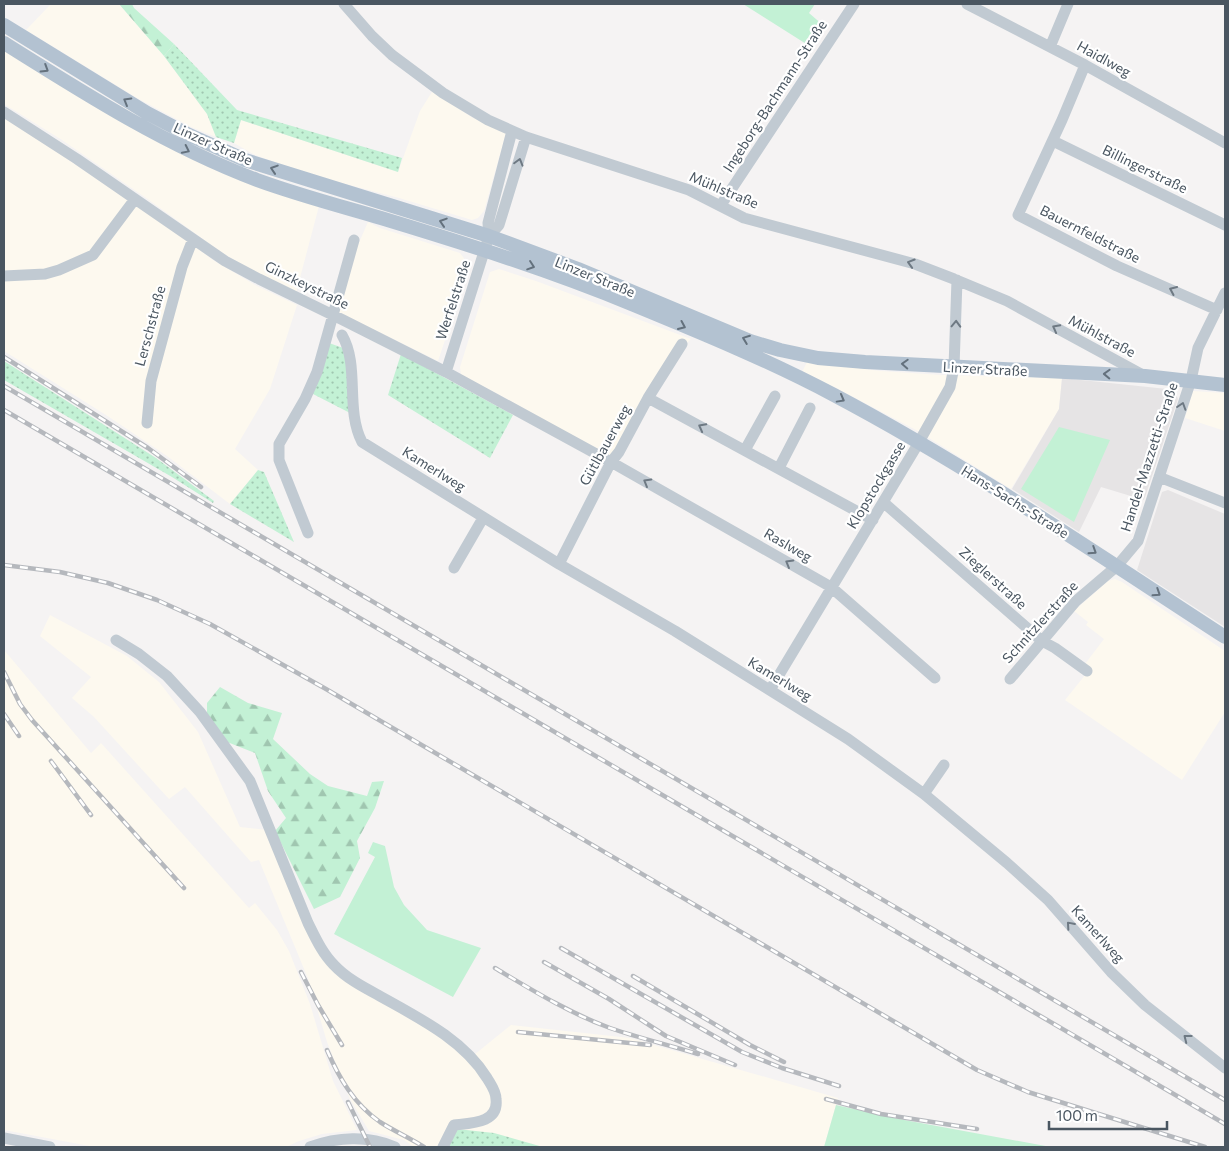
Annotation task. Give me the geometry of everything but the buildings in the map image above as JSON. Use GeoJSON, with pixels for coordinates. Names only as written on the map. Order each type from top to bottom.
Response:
{"type":"FeatureCollection","features":[{"type":"Feature","properties":{"kind":"main road","name":"Linzer Straße"},"geometry":{"type":"LineString","coordinates":[[4,25],[147,113],[245,160],[489,236],[578,269],[750,341],[780,350],[818,358],[846,361],[1145,376],[1225,385]]}},
{"type":"Feature","properties":{"kind":"main road","name":"Linzer Straße"},"geometry":{"type":"LineString","coordinates":[[4,43],[135,123],[204,158],[256,180],[485,250],[574,281],[798,377]]}},
{"type":"Feature","properties":{"kind":"main road","name":"Hans-Sachs-Straße"},"geometry":{"type":"LineString","coordinates":[[798,377],[919,443],[1041,517],[1225,637]]}},
{"type":"Feature","properties":{"kind":"street","name":"Mühlstraße"},"geometry":{"type":"LineString","coordinates":[[344,4],[372,36],[419,76],[466,108],[512,131],[676,186],[721,205],[744,218],[915,264],[957,280],[1007,301],[1145,376]]}},
{"type":"Feature","properties":{"kind":"street","name":"Ingeborg-Bachmann-Straße"},"geometry":{"type":"LineString","coordinates":[[721,205],[854,4]]}},
{"type":"Feature","properties":{"kind":"street","name":"Haidlweg"},"geometry":{"type":"LineString","coordinates":[[967,4],[1085,65],[1225,143]]}},
{"type":"Feature","properties":{"kind":"street"},"geometry":{"type":"LineString","coordinates":[[1050,47],[1068,4]]}},
{"type":"Feature","properties":{"kind":"street","name":"Bauernfeldstraße"},"geometry":{"type":"LineString","coordinates":[[1085,65],[1053,141],[1018,215],[1117,266],[1217,310]]}},
{"type":"Feature","properties":{"kind":"street","name":"Ginzkeystraße"},"geometry":{"type":"LineString","coordinates":[[4,112],[56,145],[226,261],[446,372],[611,462]]}},
{"type":"Feature","properties":{"kind":"street","name":"Werfelstraße"},"geometry":{"type":"LineString","coordinates":[[446,372],[489,236],[488,223],[512,131]]}},
{"type":"Feature","properties":{"kind":"street","name":"Werfelstraße"},"geometry":{"type":"LineString","coordinates":[[489,236],[499,225],[526,137]]}},
{"type":"Feature","properties":{"kind":"street","name":"Billingerstraße"},"geometry":{"type":"LineString","coordinates":[[1053,141],[1225,225]]}},
{"type":"Feature","properties":{"kind":"street"},"geometry":{"type":"LineString","coordinates":[[4,276],[45,274],[93,255],[135,199]]}},
{"type":"Feature","properties":{"kind":"street","name":"Lerschstraße"},"geometry":{"type":"LineString","coordinates":[[147,423],[151,381],[182,267],[193,239]]}},
{"type":"Feature","properties":{"kind":"street"},"geometry":{"type":"LineString","coordinates":[[308,533],[279,460],[279,444],[317,372],[354,240]]}},
{"type":"Feature","properties":{"kind":"street","name":"Klopstockgasse"},"geometry":{"type":"LineString","coordinates":[[770,690],[919,443],[950,387],[954,367],[957,280]]}},
{"type":"Feature","properties":{"kind":"street","name":"Handel-Mazzetti-Straße"},"geometry":{"type":"LineString","coordinates":[[1117,566],[1138,541],[1191,380],[1198,348],[1225,293]]}},
{"type":"Feature","properties":{"kind":"street","name":"Kamerlweg"},"geometry":{"type":"LineString","coordinates":[[342,335],[349,347],[354,416],[357,433],[362,442],[483,518],[770,690],[848,739],[924,794],[1008,863],[1048,900],[1111,972],[1145,1005],[1225,1068]]}},
{"type":"Feature","properties":{"kind":"street","name":"Gütlbauerweg"},"geometry":{"type":"LineString","coordinates":[[559,564],[611,462],[619,452],[648,398],[682,344]]}},
{"type":"Feature","properties":{"kind":"street"},"geometry":{"type":"LineString","coordinates":[[745,450],[775,396]]}},
{"type":"Feature","properties":{"kind":"street"},"geometry":{"type":"LineString","coordinates":[[648,398],[873,520]]}},
{"type":"Feature","properties":{"kind":"street"},"geometry":{"type":"LineString","coordinates":[[779,468],[810,408]]}},
{"type":"Feature","properties":{"kind":"street","name":"Raslweg"},"geometry":{"type":"LineString","coordinates":[[611,462],[831,587],[935,678]]}},
{"type":"Feature","properties":{"kind":"street"},"geometry":{"type":"LineString","coordinates":[[1159,476],[1225,503]]}},
{"type":"Feature","properties":{"kind":"street","name":"Zieglerstraße"},"geometry":{"type":"LineString","coordinates":[[883,502],[1042,641],[1087,671]]}},
{"type":"Feature","properties":{"kind":"street"},"geometry":{"type":"LineString","coordinates":[[454,568],[483,518]]}},
{"type":"Feature","properties":{"kind":"street","name":"Schnitzlerstraße"},"geometry":{"type":"LineString","coordinates":[[1010,679],[1076,601],[1117,566]]}},
{"type":"Feature","properties":{"kind":"street"},"geometry":{"type":"LineString","coordinates":[[116,640],[167,676],[200,712],[250,781],[308,923],[319,945],[334,965],[360,986],[432,1026],[468,1054],[496,1093],[497,1104],[494,1112],[488,1119],[454,1125],[443,1147]]}},
{"type":"Feature","properties":{"kind":"street"},"geometry":{"type":"LineString","coordinates":[[924,794],[944,765]]}},
{"type":"Feature","properties":{"kind":"street"},"geometry":{"type":"LineString","coordinates":[[4,1138],[50,1147]]}},
{"type":"Feature","properties":{"kind":"street"},"geometry":{"type":"LineString","coordinates":[[310,1147],[330,1141],[359,1139],[372,1140],[396,1147]]}},
{"type":"Feature","properties":{"kind":"shaded area"},"geometry":{"type":"Polygon","coordinates":[[[51,4],[119,4],[164,56],[207,114],[216,137],[191,127],[137,98],[26,30],[51,4]]]}},
{"type":"Feature","properties":{"kind":"shaded area"},"geometry":{"type":"Polygon","coordinates":[[[4,48],[113,117],[319,206],[296,293],[221,252],[62,140],[4,104],[4,48]]]}},
{"type":"Feature","properties":{"kind":"shaded area"},"geometry":{"type":"Polygon","coordinates":[[[432,92],[473,118],[506,133],[484,211],[478,218],[472,220],[315,176],[255,155],[234,143],[241,120],[398,172],[420,111],[432,92]]]}},
{"type":"Feature","properties":{"kind":"shaded area"},"geometry":{"type":"Polygon","coordinates":[[[4,118],[182,237],[213,260],[257,286],[297,305],[270,389],[235,449],[258,470],[230,504],[167,456],[4,351],[4,118]]]}},
{"type":"Feature","properties":{"kind":"shaded area"},"geometry":{"type":"Polygon","coordinates":[[[368,222],[380,228],[460,253],[466,261],[467,274],[438,361],[338,312],[354,254],[368,222]]]}},
{"type":"Feature","properties":{"kind":"shaded area"},"geometry":{"type":"Polygon","coordinates":[[[499,269],[691,339],[683,347],[616,462],[500,395],[461,375],[460,367],[490,272],[499,269]]]}},
{"type":"Feature","properties":{"kind":"shaded area"},"geometry":{"type":"Polygon","coordinates":[[[807,362],[881,371],[942,375],[1062,378],[1059,409],[1011,489],[916,430],[802,372],[807,362]]]}},
{"type":"Feature","properties":{"kind":"shaded area"},"geometry":{"type":"Polygon","coordinates":[[[1062,378],[1167,389],[1175,392],[1178,399],[1144,500],[1101,487],[1079,532],[1012,489],[1059,409],[1062,378]]]}},
{"type":"Feature","properties":{"kind":"shaded area"},"geometry":{"type":"Polygon","coordinates":[[[1193,391],[1225,393],[1225,431],[1185,418],[1193,391]]]}},
{"type":"Feature","properties":{"kind":"shaded area"},"geometry":{"type":"Polygon","coordinates":[[[1168,490],[1225,514],[1225,627],[1137,570],[1162,492],[1168,490]]]}},
{"type":"Feature","properties":{"kind":"shaded area"},"geometry":{"type":"Polygon","coordinates":[[[1115,579],[1225,651],[1225,712],[1182,780],[1065,700],[1086,674],[1085,664],[1104,639],[1086,625],[1088,622],[1074,611],[1108,581],[1115,579]]]}},
{"type":"Feature","properties":{"kind":"shaded area"},"geometry":{"type":"Polygon","coordinates":[[[50,615],[127,656],[159,682],[198,732],[240,827],[275,831],[331,967],[438,1034],[469,1059],[511,1025],[630,1038],[838,1098],[824,1147],[414,1147],[404,1140],[369,1131],[350,1099],[327,1042],[309,981],[259,860],[251,862],[185,787],[169,799],[94,717],[72,698],[91,677],[40,636],[50,615]]]}},
{"type":"Feature","properties":{"kind":"shaded area"},"geometry":{"type":"Polygon","coordinates":[[[4,650],[91,753],[101,743],[249,908],[255,903],[277,930],[289,951],[310,1004],[333,1081],[357,1130],[322,1134],[286,1147],[95,1147],[4,1130],[4,650]]]}},
{"type":"Feature","properties":{"kind":"green space"},"geometry":{"type":"Polygon","coordinates":[[[119,4],[132,4],[134,8],[174,44],[164,56],[119,4]]]}},
{"type":"Feature","properties":{"kind":"green space"},"geometry":{"type":"Polygon","coordinates":[[[743,4],[815,4],[809,13],[824,26],[811,47],[743,4]]]}},
{"type":"Feature","properties":{"kind":"green space"},"geometry":{"type":"Polygon","coordinates":[[[174,44],[237,110],[402,158],[398,172],[241,120],[234,143],[216,137],[207,114],[164,56],[174,44]]]}},
{"type":"Feature","properties":{"kind":"green space"},"geometry":{"type":"Polygon","coordinates":[[[329,343],[346,349],[350,413],[313,394],[329,343]]]}},
{"type":"Feature","properties":{"kind":"green space"},"geometry":{"type":"Polygon","coordinates":[[[401,354],[513,415],[490,458],[388,395],[401,354]]]}},
{"type":"Feature","properties":{"kind":"green space"},"geometry":{"type":"Polygon","coordinates":[[[4,361],[156,458],[214,501],[213,503],[172,477],[4,380],[4,361]]]}},
{"type":"Feature","properties":{"kind":"green space"},"geometry":{"type":"Polygon","coordinates":[[[1059,427],[1110,440],[1074,522],[1021,489],[1059,427]]]}},
{"type":"Feature","properties":{"kind":"green space"},"geometry":{"type":"Polygon","coordinates":[[[258,470],[264,472],[294,542],[230,504],[258,470]]]}},
{"type":"Feature","properties":{"kind":"green space"},"geometry":{"type":"Polygon","coordinates":[[[220,687],[248,703],[282,713],[273,739],[310,774],[328,786],[367,796],[372,782],[384,781],[375,808],[357,841],[360,858],[340,897],[314,909],[275,831],[286,818],[268,791],[255,753],[222,740],[207,716],[207,703],[220,687]]]}},
{"type":"Feature","properties":{"kind":"green space"},"geometry":{"type":"Polygon","coordinates":[[[373,842],[385,846],[394,887],[404,905],[427,930],[481,948],[453,997],[334,934],[375,857],[368,853],[373,842]]]}},
{"type":"Feature","properties":{"kind":"green space"},"geometry":{"type":"Polygon","coordinates":[[[836,1105],[899,1119],[1051,1147],[824,1147],[836,1105]]]}},
{"type":"Feature","properties":{"kind":"green space"},"geometry":{"type":"Polygon","coordinates":[[[457,1129],[494,1133],[543,1147],[447,1147],[457,1129]]]}},
{"type":"Feature","properties":{"kind":"railway"},"geometry":{"type":"LineString","coordinates":[[4,357],[148,448],[201,487]]}},
{"type":"Feature","properties":{"kind":"railway"},"geometry":{"type":"LineString","coordinates":[[4,386],[1225,1100]]}},
{"type":"Feature","properties":{"kind":"railway"},"geometry":{"type":"LineString","coordinates":[[4,410],[1225,1124]]}},
{"type":"Feature","properties":{"kind":"railway"},"geometry":{"type":"LineString","coordinates":[[4,565],[60,572],[108,583],[157,600],[210,624],[326,689],[977,1070],[1028,1092],[1205,1147]]}},
{"type":"Feature","properties":{"kind":"railway"},"geometry":{"type":"LineString","coordinates":[[4,672],[20,704],[32,720],[184,888]]}},
{"type":"Feature","properties":{"kind":"railway"},"geometry":{"type":"LineString","coordinates":[[4,714],[19,736]]}},
{"type":"Feature","properties":{"kind":"railway"},"geometry":{"type":"LineString","coordinates":[[51,761],[91,815]]}},
{"type":"Feature","properties":{"kind":"railway"},"geometry":{"type":"LineString","coordinates":[[561,948],[742,1052],[782,1068],[839,1086]]}},
{"type":"Feature","properties":{"kind":"railway"},"geometry":{"type":"LineString","coordinates":[[544,962],[609,999],[666,1036],[735,1065]]}},
{"type":"Feature","properties":{"kind":"railway"},"geometry":{"type":"LineString","coordinates":[[495,968],[551,1001],[595,1022],[621,1032],[698,1054]]}},
{"type":"Feature","properties":{"kind":"railway"},"geometry":{"type":"LineString","coordinates":[[301,972],[342,1045]]}},
{"type":"Feature","properties":{"kind":"railway"},"geometry":{"type":"LineString","coordinates":[[633,976],[750,1045],[784,1062]]}},
{"type":"Feature","properties":{"kind":"railway"},"geometry":{"type":"LineString","coordinates":[[518,1032],[650,1045]]}},
{"type":"Feature","properties":{"kind":"railway"},"geometry":{"type":"LineString","coordinates":[[327,1050],[348,1090],[362,1107],[380,1122],[424,1147]]}},
{"type":"Feature","properties":{"kind":"railway"},"geometry":{"type":"LineString","coordinates":[[826,1099],[881,1114],[977,1129]]}},
{"type":"Feature","properties":{"kind":"railway"},"geometry":{"type":"LineString","coordinates":[[348,1102],[370,1147]]}}]}
